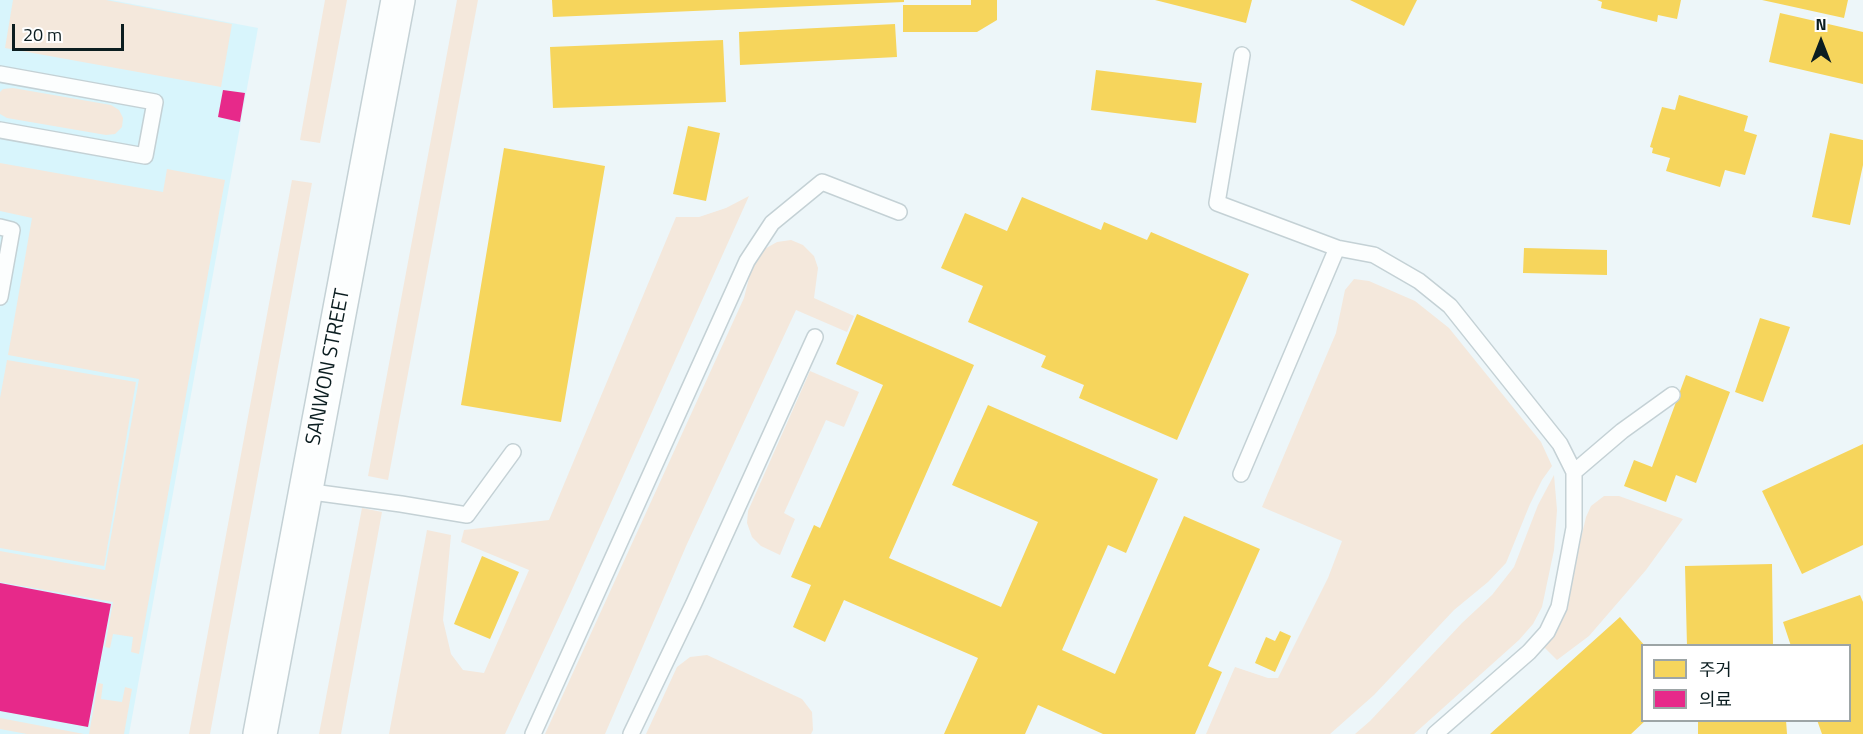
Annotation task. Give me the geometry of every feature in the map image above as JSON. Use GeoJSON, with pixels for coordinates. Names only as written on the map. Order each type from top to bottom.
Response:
{"type":"FeatureCollection","features":[{"type":"Feature","properties":{"kind":"main road","name":"SANWON STREET"},"geometry":{"type":"LineString","coordinates":[[260,734],[398,0]]}},
{"type":"Feature","properties":{"kind":"lane"},"geometry":{"type":"LineString","coordinates":[[1242,55],[1217,203],[1337,249],[1374,255],[1419,281],[1450,306],[1560,444],[1574,472],[1574,528],[1559,607],[1547,632],[1529,652],[1435,734]]}},
{"type":"Feature","properties":{"kind":"lane"},"geometry":{"type":"LineString","coordinates":[[0,74],[155,102],[145,156],[0,130]]}},
{"type":"Feature","properties":{"kind":"lane"},"geometry":{"type":"LineString","coordinates":[[533,734],[747,261],[772,223],[822,182],[899,212]]}},
{"type":"Feature","properties":{"kind":"lane"},"geometry":{"type":"LineString","coordinates":[[0,227],[12,230],[0,297]]}},
{"type":"Feature","properties":{"kind":"lane"},"geometry":{"type":"LineString","coordinates":[[1241,474],[1337,249]]}},
{"type":"Feature","properties":{"kind":"lane"},"geometry":{"type":"LineString","coordinates":[[631,734],[694,603],[815,337]]}},
{"type":"Feature","properties":{"kind":"lane"},"geometry":{"type":"LineString","coordinates":[[1574,472],[1622,431],[1672,395]]}},
{"type":"Feature","properties":{"kind":"lane"},"geometry":{"type":"LineString","coordinates":[[305,491],[467,515],[513,452]]}},
{"type":"Feature","properties":{"kind":"shaded area"},"geometry":{"type":"Polygon","coordinates":[[[0,0],[111,0],[258,28],[129,734],[0,734],[0,0]]]}},
{"type":"Feature","properties":{"kind":"shaded area"},"geometry":{"type":"Polygon","coordinates":[[[13,0],[106,0],[232,24],[221,87],[5,48],[13,0]]]}},
{"type":"Feature","properties":{"kind":"shaded area"},"geometry":{"type":"Polygon","coordinates":[[[325,0],[347,0],[320,143],[300,140],[325,0]]]}},
{"type":"Feature","properties":{"kind":"shaded area"},"geometry":{"type":"Polygon","coordinates":[[[457,0],[478,0],[388,480],[368,476],[457,0]]]}},
{"type":"Feature","properties":{"kind":"shaded area"},"geometry":{"type":"Polygon","coordinates":[[[13,88],[111,105],[119,110],[123,118],[122,127],[115,134],[106,135],[7,118],[0,114],[0,92],[3,89],[13,88]]]}},
{"type":"Feature","properties":{"kind":"shaded area"},"geometry":{"type":"Polygon","coordinates":[[[0,163],[163,192],[167,169],[225,180],[139,654],[131,652],[133,637],[113,634],[110,648],[105,647],[113,602],[0,582],[0,551],[105,570],[139,379],[8,355],[32,218],[0,211],[0,163]]]}},
{"type":"Feature","properties":{"kind":"shaded area"},"geometry":{"type":"Polygon","coordinates":[[[292,180],[312,183],[210,734],[189,734],[292,180]]]}},
{"type":"Feature","properties":{"kind":"shaded area"},"geometry":{"type":"Polygon","coordinates":[[[749,196],[505,734],[389,734],[427,530],[451,535],[443,620],[451,654],[463,670],[484,673],[529,570],[461,542],[464,530],[549,520],[676,217],[699,217],[726,208],[749,196]]]}},
{"type":"Feature","properties":{"kind":"shaded area"},"geometry":{"type":"Polygon","coordinates":[[[791,240],[803,245],[814,256],[818,268],[814,298],[854,316],[847,332],[796,310],[687,544],[605,734],[545,734],[744,298],[751,270],[761,251],[777,242],[791,240]]]}},
{"type":"Feature","properties":{"kind":"shaded area"},"geometry":{"type":"Polygon","coordinates":[[[1354,279],[1369,281],[1415,301],[1449,328],[1541,442],[1552,466],[1530,504],[1506,563],[1488,582],[1454,610],[1374,695],[1330,734],[1206,734],[1235,667],[1268,678],[1278,678],[1328,578],[1342,541],[1262,507],[1336,333],[1345,290],[1354,279]]]}},
{"type":"Feature","properties":{"kind":"shaded area"},"geometry":{"type":"Polygon","coordinates":[[[7,360],[136,382],[104,566],[0,548],[0,398],[7,360]]]}},
{"type":"Feature","properties":{"kind":"shaded area"},"geometry":{"type":"Polygon","coordinates":[[[810,371],[859,392],[844,427],[826,420],[784,513],[795,519],[780,555],[761,546],[752,537],[747,523],[748,511],[810,371]]]}},
{"type":"Feature","properties":{"kind":"shaded area"},"geometry":{"type":"Polygon","coordinates":[[[1554,475],[1557,510],[1554,550],[1542,607],[1533,624],[1519,640],[1414,734],[1355,734],[1492,595],[1514,567],[1538,505],[1554,475]]]}},
{"type":"Feature","properties":{"kind":"shaded area"},"geometry":{"type":"Polygon","coordinates":[[[1604,496],[1619,496],[1683,519],[1646,570],[1589,636],[1557,660],[1544,647],[1562,620],[1586,517],[1591,506],[1604,496]]]}},
{"type":"Feature","properties":{"kind":"shaded area"},"geometry":{"type":"Polygon","coordinates":[[[362,508],[382,512],[341,734],[319,734],[362,508]]]}},
{"type":"Feature","properties":{"kind":"shaded area"},"geometry":{"type":"Polygon","coordinates":[[[707,655],[802,699],[812,712],[813,730],[811,734],[646,734],[677,667],[690,657],[707,655]]]}},
{"type":"Feature","properties":{"kind":"shaded area"},"geometry":{"type":"Polygon","coordinates":[[[98,683],[103,684],[101,699],[122,702],[125,687],[132,689],[124,734],[89,734],[98,683]]]}},
{"type":"Feature","properties":{"kind":"shaded area"},"geometry":{"type":"Polygon","coordinates":[[[0,718],[84,734],[27,734],[0,729],[0,718]]]}},
{"type":"Feature","properties":{"kind":"building: 주거"},"geometry":{"type":"Polygon","coordinates":[[[552,0],[904,0],[904,2],[553,17],[552,0]]]}},
{"type":"Feature","properties":{"kind":"building: 주거"},"geometry":{"type":"Polygon","coordinates":[[[971,0],[997,0],[997,20],[977,32],[903,32],[903,5],[971,5],[971,0]]]}},
{"type":"Feature","properties":{"kind":"building: 주거"},"geometry":{"type":"Polygon","coordinates":[[[1155,0],[1252,0],[1246,23],[1155,0]]]}},
{"type":"Feature","properties":{"kind":"building: 주거"},"geometry":{"type":"Polygon","coordinates":[[[1350,0],[1417,0],[1404,26],[1350,0]]]}},
{"type":"Feature","properties":{"kind":"building: 주거"},"geometry":{"type":"Polygon","coordinates":[[[1597,0],[1681,0],[1677,19],[1658,15],[1657,22],[1601,8],[1602,2],[1597,0]]]}},
{"type":"Feature","properties":{"kind":"building: 주거"},"geometry":{"type":"Polygon","coordinates":[[[1762,0],[1848,0],[1844,18],[1762,0]]]}},
{"type":"Feature","properties":{"kind":"building: 주거"},"geometry":{"type":"Polygon","coordinates":[[[1780,13],[1863,32],[1863,84],[1769,62],[1780,13]]]}},
{"type":"Feature","properties":{"kind":"building: 주거"},"geometry":{"type":"Polygon","coordinates":[[[895,24],[897,57],[740,65],[739,32],[895,24]]]}},
{"type":"Feature","properties":{"kind":"building: 주거"},"geometry":{"type":"Polygon","coordinates":[[[723,40],[726,102],[553,108],[550,47],[723,40]]]}},
{"type":"Feature","properties":{"kind":"building: 주거"},"geometry":{"type":"Polygon","coordinates":[[[1096,70],[1202,83],[1196,123],[1091,110],[1096,70]]]}},
{"type":"Feature","properties":{"kind":"building: 주거"},"geometry":{"type":"Polygon","coordinates":[[[1679,95],[1748,116],[1744,131],[1757,135],[1745,175],[1725,170],[1720,187],[1666,171],[1670,158],[1652,153],[1653,148],[1650,147],[1662,107],[1675,110],[1679,95]]]}},
{"type":"Feature","properties":{"kind":"building: 주거"},"geometry":{"type":"Polygon","coordinates":[[[688,126],[720,133],[706,201],[673,194],[688,126]]]}},
{"type":"Feature","properties":{"kind":"building: 주거"},"geometry":{"type":"Polygon","coordinates":[[[1830,133],[1863,140],[1863,165],[1850,225],[1812,217],[1830,133]]]}},
{"type":"Feature","properties":{"kind":"building: 주거"},"geometry":{"type":"Polygon","coordinates":[[[504,148],[605,166],[561,422],[461,405],[504,148]]]}},
{"type":"Feature","properties":{"kind":"building: 주거"},"geometry":{"type":"Polygon","coordinates":[[[1022,197],[1101,230],[1104,222],[1147,240],[1151,232],[1249,274],[1177,440],[1079,398],[1084,385],[1041,367],[1046,356],[968,322],[983,286],[941,268],[965,213],[1007,231],[1022,197]]]}},
{"type":"Feature","properties":{"kind":"building: 주거"},"geometry":{"type":"Polygon","coordinates":[[[1524,248],[1607,250],[1607,275],[1523,273],[1524,248]]]}},
{"type":"Feature","properties":{"kind":"building: 주거"},"geometry":{"type":"Polygon","coordinates":[[[857,314],[974,365],[889,558],[1001,607],[1038,522],[952,485],[988,405],[1158,479],[1126,553],[1108,545],[1062,650],[1115,674],[1184,516],[1260,549],[1208,666],[1222,672],[1195,734],[1103,734],[1038,705],[1025,734],[944,734],[978,658],[844,600],[825,642],[793,627],[811,585],[791,577],[814,525],[820,528],[883,385],[836,364],[857,314]]]}},
{"type":"Feature","properties":{"kind":"building: 주거"},"geometry":{"type":"Polygon","coordinates":[[[1760,318],[1790,327],[1763,402],[1735,392],[1760,318]]]}},
{"type":"Feature","properties":{"kind":"building: 주거"},"geometry":{"type":"Polygon","coordinates":[[[1686,375],[1730,392],[1696,483],[1676,475],[1666,502],[1624,486],[1634,460],[1652,467],[1686,375]]]}},
{"type":"Feature","properties":{"kind":"building: 주거"},"geometry":{"type":"Polygon","coordinates":[[[1863,444],[1863,545],[1802,574],[1762,491],[1863,444]]]}},
{"type":"Feature","properties":{"kind":"building: 주거"},"geometry":{"type":"Polygon","coordinates":[[[482,556],[519,572],[490,639],[454,624],[482,556]]]}},
{"type":"Feature","properties":{"kind":"building: 주거"},"geometry":{"type":"Polygon","coordinates":[[[1772,564],[1773,644],[1687,644],[1685,566],[1772,564]]]}},
{"type":"Feature","properties":{"kind":"building: 주거"},"geometry":{"type":"Polygon","coordinates":[[[1860,595],[1863,602],[1863,734],[1822,734],[1818,722],[1851,722],[1851,644],[1790,644],[1783,622],[1860,595]]]}},
{"type":"Feature","properties":{"kind":"building: 주거"},"geometry":{"type":"Polygon","coordinates":[[[1620,617],[1643,644],[1641,644],[1641,722],[1644,722],[1631,734],[1490,734],[1620,617]]]}},
{"type":"Feature","properties":{"kind":"building: 주거"},"geometry":{"type":"Polygon","coordinates":[[[1280,631],[1291,636],[1275,672],[1255,663],[1266,637],[1275,641],[1280,631]]]}},
{"type":"Feature","properties":{"kind":"building: 주거"},"geometry":{"type":"Polygon","coordinates":[[[1698,722],[1786,722],[1787,734],[1698,734],[1698,722]]]}},
{"type":"Feature","properties":{"kind":"building: 의료"},"geometry":{"type":"Polygon","coordinates":[[[223,90],[245,93],[240,122],[218,117],[223,90]]]}},
{"type":"Feature","properties":{"kind":"building: 의료"},"geometry":{"type":"Polygon","coordinates":[[[0,583],[111,604],[88,727],[0,711],[0,583]]]}}]}
